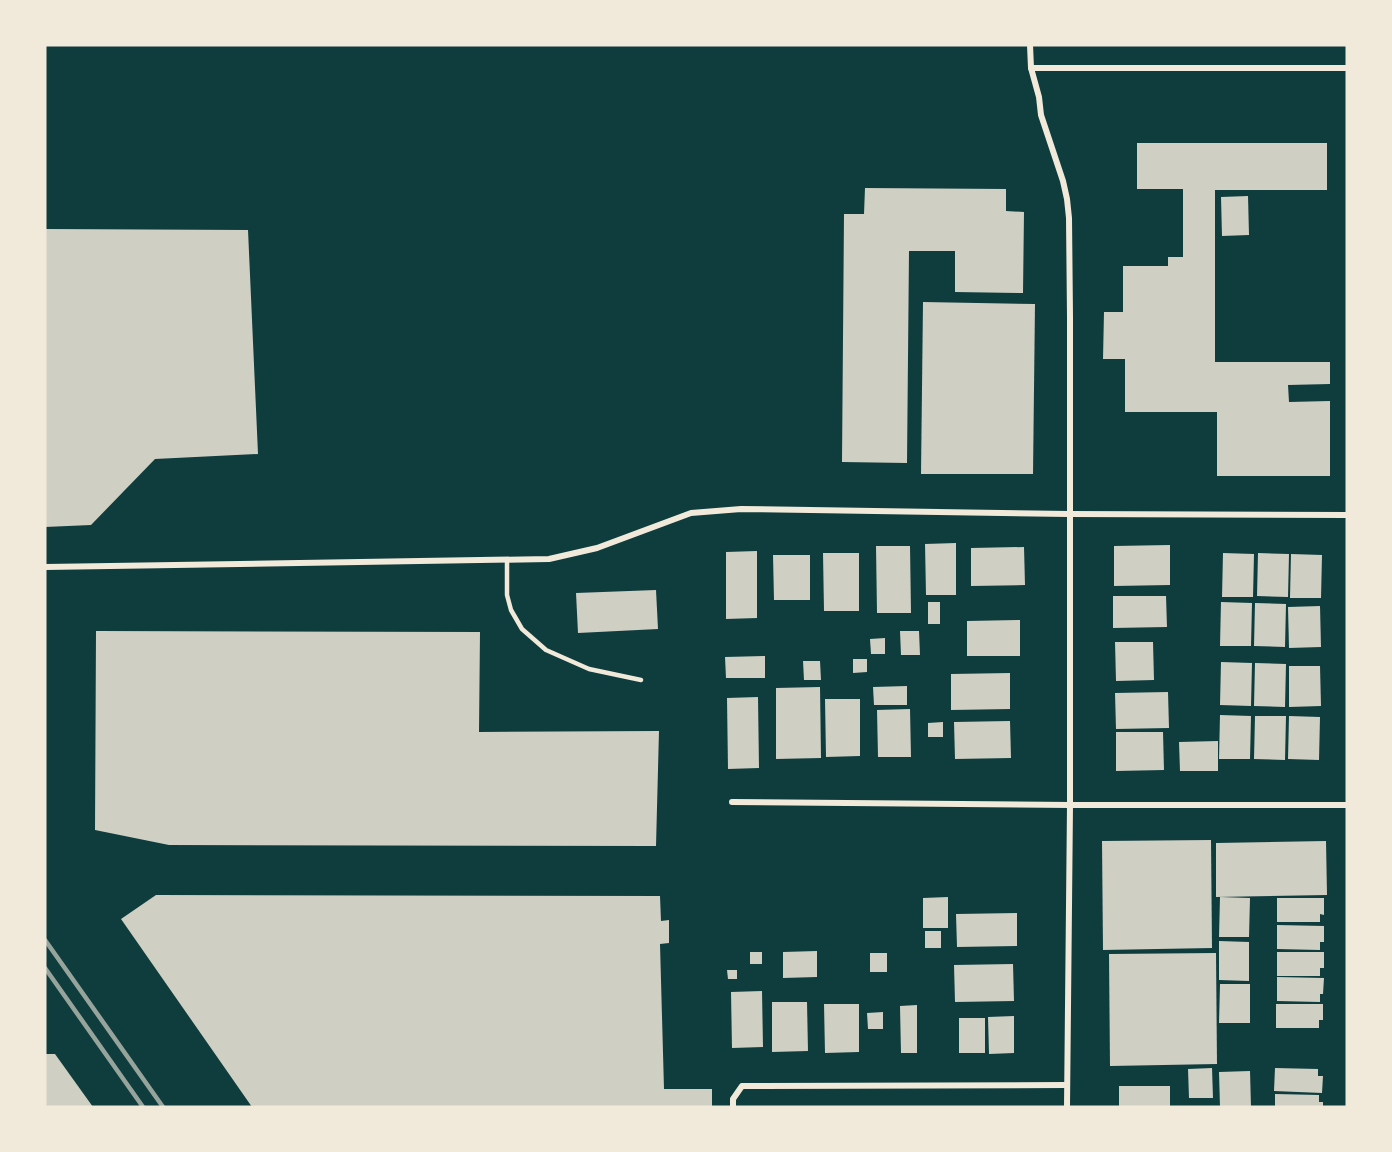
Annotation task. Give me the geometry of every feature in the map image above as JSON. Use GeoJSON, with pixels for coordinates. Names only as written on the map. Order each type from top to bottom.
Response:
{"type":"FeatureCollection","features":[{"type":"Feature","properties":{"kind":"street"},"geometry":{"type":"LineString","coordinates":[[1030,45],[1031,68],[1041,115],[1063,181],[1069,218],[1070,805],[1067,1107]]}},
{"type":"Feature","properties":{"kind":"street"},"geometry":{"type":"LineString","coordinates":[[1031,68],[1347,68]]}},
{"type":"Feature","properties":{"kind":"street"},"geometry":{"type":"LineString","coordinates":[[45,567],[549,559],[597,548],[691,513],[752,509],[1070,514],[1347,514]]}},
{"type":"Feature","properties":{"kind":"street"},"geometry":{"type":"LineString","coordinates":[[732,802],[1347,805]]}},
{"type":"Feature","properties":{"kind":"street"},"geometry":{"type":"LineString","coordinates":[[734,1107],[733,1099],[742,1086],[1067,1085]]}},
{"type":"Feature","properties":{"kind":"lane"},"geometry":{"type":"LineString","coordinates":[[507,560],[507,595],[511,610],[522,629],[546,650],[589,669],[641,680]]}},
{"type":"Feature","properties":{"kind":"building"},"geometry":{"type":"Polygon","coordinates":[[[1137,143],[1327,143],[1327,190],[1215,190],[1215,362],[1330,362],[1330,384],[1288,385],[1289,402],[1330,401],[1330,476],[1217,476],[1217,412],[1125,412],[1125,359],[1103,359],[1104,312],[1123,312],[1123,266],[1168,266],[1168,257],[1183,257],[1183,189],[1137,189],[1137,143]]]}},
{"type":"Feature","properties":{"kind":"building"},"geometry":{"type":"Polygon","coordinates":[[[865,188],[1006,189],[1006,211],[1024,212],[1023,293],[955,292],[955,251],[909,251],[907,463],[842,462],[844,214],[864,214],[865,188]]]}},
{"type":"Feature","properties":{"kind":"building"},"geometry":{"type":"Polygon","coordinates":[[[1248,196],[1249,235],[1222,236],[1221,197],[1248,196]]]}},
{"type":"Feature","properties":{"kind":"building"},"geometry":{"type":"Polygon","coordinates":[[[45,229],[248,230],[258,454],[155,459],[91,525],[45,527],[45,229]]]}},
{"type":"Feature","properties":{"kind":"building"},"geometry":{"type":"Polygon","coordinates":[[[923,302],[1035,304],[1033,474],[921,474],[923,302]]]}},
{"type":"Feature","properties":{"kind":"building"},"geometry":{"type":"Polygon","coordinates":[[[956,543],[956,595],[926,595],[925,544],[956,543]]]}},
{"type":"Feature","properties":{"kind":"building"},"geometry":{"type":"Polygon","coordinates":[[[1170,545],[1170,585],[1114,586],[1114,546],[1170,545]]]}},
{"type":"Feature","properties":{"kind":"building"},"geometry":{"type":"Polygon","coordinates":[[[876,546],[910,546],[911,613],[877,613],[876,546]]]}},
{"type":"Feature","properties":{"kind":"building"},"geometry":{"type":"Polygon","coordinates":[[[1024,547],[1025,585],[971,586],[971,548],[1024,547]]]}},
{"type":"Feature","properties":{"kind":"building"},"geometry":{"type":"Polygon","coordinates":[[[757,551],[757,618],[726,619],[726,552],[757,551]]]}},
{"type":"Feature","properties":{"kind":"building"},"geometry":{"type":"Polygon","coordinates":[[[823,553],[859,553],[859,611],[824,611],[823,553]]]}},
{"type":"Feature","properties":{"kind":"building"},"geometry":{"type":"Polygon","coordinates":[[[1223,553],[1254,554],[1253,597],[1222,597],[1223,553]]]}},
{"type":"Feature","properties":{"kind":"building"},"geometry":{"type":"Polygon","coordinates":[[[1258,553],[1289,554],[1288,597],[1257,596],[1258,553]]]}},
{"type":"Feature","properties":{"kind":"building"},"geometry":{"type":"Polygon","coordinates":[[[1291,554],[1322,555],[1321,598],[1290,598],[1291,554]]]}},
{"type":"Feature","properties":{"kind":"building"},"geometry":{"type":"Polygon","coordinates":[[[773,555],[810,555],[810,600],[774,600],[773,555]]]}},
{"type":"Feature","properties":{"kind":"building"},"geometry":{"type":"Polygon","coordinates":[[[656,590],[658,629],[578,633],[576,593],[656,590]]]}},
{"type":"Feature","properties":{"kind":"building"},"geometry":{"type":"Polygon","coordinates":[[[1113,596],[1166,596],[1167,627],[1113,628],[1113,596]]]}},
{"type":"Feature","properties":{"kind":"building"},"geometry":{"type":"Polygon","coordinates":[[[928,602],[940,602],[940,624],[928,624],[928,602]]]}},
{"type":"Feature","properties":{"kind":"building"},"geometry":{"type":"Polygon","coordinates":[[[1221,602],[1252,603],[1251,646],[1220,646],[1221,602]]]}},
{"type":"Feature","properties":{"kind":"building"},"geometry":{"type":"Polygon","coordinates":[[[1255,603],[1286,604],[1285,647],[1254,646],[1255,603]]]}},
{"type":"Feature","properties":{"kind":"building"},"geometry":{"type":"Polygon","coordinates":[[[1320,606],[1321,647],[1289,648],[1288,607],[1320,606]]]}},
{"type":"Feature","properties":{"kind":"building"},"geometry":{"type":"Polygon","coordinates":[[[1020,620],[1020,656],[967,656],[967,621],[1020,620]]]}},
{"type":"Feature","properties":{"kind":"building"},"geometry":{"type":"Polygon","coordinates":[[[96,631],[480,632],[479,732],[659,731],[656,846],[169,845],[95,830],[96,631]]]}},
{"type":"Feature","properties":{"kind":"building"},"geometry":{"type":"Polygon","coordinates":[[[900,631],[919,631],[920,655],[901,655],[900,631]]]}},
{"type":"Feature","properties":{"kind":"building"},"geometry":{"type":"Polygon","coordinates":[[[885,638],[885,654],[871,654],[870,639],[885,638]]]}},
{"type":"Feature","properties":{"kind":"building"},"geometry":{"type":"Polygon","coordinates":[[[1115,642],[1153,642],[1154,680],[1116,681],[1115,642]]]}},
{"type":"Feature","properties":{"kind":"building"},"geometry":{"type":"Polygon","coordinates":[[[765,656],[765,678],[726,678],[725,657],[765,656]]]}},
{"type":"Feature","properties":{"kind":"building"},"geometry":{"type":"Polygon","coordinates":[[[853,659],[867,659],[867,672],[853,673],[853,659]]]}},
{"type":"Feature","properties":{"kind":"building"},"geometry":{"type":"Polygon","coordinates":[[[803,661],[820,661],[821,680],[804,680],[803,661]]]}},
{"type":"Feature","properties":{"kind":"building"},"geometry":{"type":"Polygon","coordinates":[[[1221,662],[1252,663],[1251,706],[1220,705],[1221,662]]]}},
{"type":"Feature","properties":{"kind":"building"},"geometry":{"type":"Polygon","coordinates":[[[1255,663],[1286,664],[1285,707],[1254,706],[1255,663]]]}},
{"type":"Feature","properties":{"kind":"building"},"geometry":{"type":"Polygon","coordinates":[[[1289,666],[1320,666],[1321,706],[1289,707],[1289,666]]]}},
{"type":"Feature","properties":{"kind":"building"},"geometry":{"type":"Polygon","coordinates":[[[1010,673],[1010,709],[951,710],[951,674],[1010,673]]]}},
{"type":"Feature","properties":{"kind":"building"},"geometry":{"type":"Polygon","coordinates":[[[907,686],[907,705],[874,705],[873,687],[907,686]]]}},
{"type":"Feature","properties":{"kind":"building"},"geometry":{"type":"Polygon","coordinates":[[[820,687],[821,758],[776,759],[776,688],[820,687]]]}},
{"type":"Feature","properties":{"kind":"building"},"geometry":{"type":"Polygon","coordinates":[[[1168,692],[1169,728],[1116,729],[1115,693],[1168,692]]]}},
{"type":"Feature","properties":{"kind":"building"},"geometry":{"type":"Polygon","coordinates":[[[758,697],[759,768],[728,769],[727,698],[758,697]]]}},
{"type":"Feature","properties":{"kind":"building"},"geometry":{"type":"Polygon","coordinates":[[[825,699],[860,699],[860,756],[826,757],[825,699]]]}},
{"type":"Feature","properties":{"kind":"building"},"geometry":{"type":"Polygon","coordinates":[[[910,709],[911,757],[878,757],[877,710],[910,709]]]}},
{"type":"Feature","properties":{"kind":"building"},"geometry":{"type":"Polygon","coordinates":[[[1220,715],[1251,716],[1250,759],[1219,759],[1220,715]]]}},
{"type":"Feature","properties":{"kind":"building"},"geometry":{"type":"Polygon","coordinates":[[[1255,716],[1286,716],[1285,760],[1254,759],[1255,716]]]}},
{"type":"Feature","properties":{"kind":"building"},"geometry":{"type":"Polygon","coordinates":[[[1289,716],[1320,717],[1319,760],[1288,759],[1289,716]]]}},
{"type":"Feature","properties":{"kind":"building"},"geometry":{"type":"Polygon","coordinates":[[[1010,721],[1011,758],[955,759],[954,722],[1010,721]]]}},
{"type":"Feature","properties":{"kind":"building"},"geometry":{"type":"Polygon","coordinates":[[[943,722],[943,737],[928,737],[928,723],[943,722]]]}},
{"type":"Feature","properties":{"kind":"building"},"geometry":{"type":"Polygon","coordinates":[[[1116,732],[1163,732],[1164,770],[1116,771],[1116,732]]]}},
{"type":"Feature","properties":{"kind":"building"},"geometry":{"type":"Polygon","coordinates":[[[1218,741],[1218,771],[1180,771],[1179,742],[1218,741]]]}},
{"type":"Feature","properties":{"kind":"building"},"geometry":{"type":"Polygon","coordinates":[[[1211,840],[1212,948],[1103,950],[1102,841],[1211,840]]]}},
{"type":"Feature","properties":{"kind":"building"},"geometry":{"type":"Polygon","coordinates":[[[1326,841],[1327,895],[1216,897],[1216,843],[1326,841]]]}},
{"type":"Feature","properties":{"kind":"building"},"geometry":{"type":"Polygon","coordinates":[[[156,895],[660,896],[661,921],[669,920],[669,943],[660,944],[664,1089],[712,1089],[712,1107],[252,1107],[121,919],[156,895]]]}},
{"type":"Feature","properties":{"kind":"building"},"geometry":{"type":"Polygon","coordinates":[[[948,897],[948,928],[923,928],[923,898],[948,897]]]}},
{"type":"Feature","properties":{"kind":"building"},"geometry":{"type":"Polygon","coordinates":[[[1220,897],[1250,898],[1249,937],[1219,937],[1220,897]]]}},
{"type":"Feature","properties":{"kind":"building"},"geometry":{"type":"Polygon","coordinates":[[[1277,898],[1324,898],[1324,915],[1320,914],[1320,922],[1277,922],[1277,898]]]}},
{"type":"Feature","properties":{"kind":"building"},"geometry":{"type":"Polygon","coordinates":[[[1017,913],[1017,946],[957,947],[956,914],[1017,913]]]}},
{"type":"Feature","properties":{"kind":"building"},"geometry":{"type":"Polygon","coordinates":[[[1277,925],[1324,926],[1324,942],[1320,942],[1320,950],[1277,949],[1277,925]]]}},
{"type":"Feature","properties":{"kind":"building"},"geometry":{"type":"Polygon","coordinates":[[[925,931],[941,931],[941,948],[925,948],[925,931]]]}},
{"type":"Feature","properties":{"kind":"building"},"geometry":{"type":"Polygon","coordinates":[[[1219,941],[1249,942],[1249,981],[1219,980],[1219,941]]]}},
{"type":"Feature","properties":{"kind":"building"},"geometry":{"type":"Polygon","coordinates":[[[817,951],[817,977],[783,978],[783,952],[817,951]]]}},
{"type":"Feature","properties":{"kind":"building"},"geometry":{"type":"Polygon","coordinates":[[[750,952],[762,952],[762,964],[750,964],[750,952]]]}},
{"type":"Feature","properties":{"kind":"building"},"geometry":{"type":"Polygon","coordinates":[[[1277,952],[1324,952],[1324,968],[1320,968],[1320,976],[1277,976],[1277,952]]]}},
{"type":"Feature","properties":{"kind":"building"},"geometry":{"type":"Polygon","coordinates":[[[870,953],[887,953],[887,972],[870,972],[870,953]]]}},
{"type":"Feature","properties":{"kind":"building"},"geometry":{"type":"Polygon","coordinates":[[[1216,953],[1217,1064],[1110,1066],[1109,954],[1216,953]]]}},
{"type":"Feature","properties":{"kind":"building"},"geometry":{"type":"Polygon","coordinates":[[[1013,964],[1014,1001],[955,1002],[954,965],[1013,964]]]}},
{"type":"Feature","properties":{"kind":"building"},"geometry":{"type":"Polygon","coordinates":[[[727,970],[737,970],[737,979],[728,979],[727,970]]]}},
{"type":"Feature","properties":{"kind":"building"},"geometry":{"type":"Polygon","coordinates":[[[1277,977],[1324,978],[1320,1002],[1277,1001],[1277,977]]]}},
{"type":"Feature","properties":{"kind":"building"},"geometry":{"type":"Polygon","coordinates":[[[1220,984],[1250,984],[1250,1023],[1219,1023],[1220,984]]]}},
{"type":"Feature","properties":{"kind":"building"},"geometry":{"type":"Polygon","coordinates":[[[762,991],[763,1047],[732,1048],[731,992],[762,991]]]}},
{"type":"Feature","properties":{"kind":"building"},"geometry":{"type":"Polygon","coordinates":[[[772,1002],[807,1002],[808,1051],[772,1052],[772,1002]]]}},
{"type":"Feature","properties":{"kind":"building"},"geometry":{"type":"Polygon","coordinates":[[[824,1004],[859,1004],[859,1052],[825,1053],[824,1004]]]}},
{"type":"Feature","properties":{"kind":"building"},"geometry":{"type":"Polygon","coordinates":[[[1276,1004],[1323,1004],[1323,1020],[1319,1020],[1319,1028],[1276,1028],[1276,1004]]]}},
{"type":"Feature","properties":{"kind":"building"},"geometry":{"type":"Polygon","coordinates":[[[917,1005],[917,1053],[901,1053],[900,1006],[917,1005]]]}},
{"type":"Feature","properties":{"kind":"building"},"geometry":{"type":"Polygon","coordinates":[[[883,1012],[883,1029],[868,1029],[867,1013],[883,1012]]]}},
{"type":"Feature","properties":{"kind":"building"},"geometry":{"type":"Polygon","coordinates":[[[1014,1016],[1014,1053],[989,1054],[988,1017],[1014,1016]]]}},
{"type":"Feature","properties":{"kind":"building"},"geometry":{"type":"Polygon","coordinates":[[[959,1018],[985,1018],[985,1053],[959,1053],[959,1018]]]}},
{"type":"Feature","properties":{"kind":"building"},"geometry":{"type":"Polygon","coordinates":[[[45,1054],[55,1054],[93,1107],[45,1107],[45,1054]]]}},
{"type":"Feature","properties":{"kind":"building"},"geometry":{"type":"Polygon","coordinates":[[[1212,1068],[1213,1098],[1189,1098],[1188,1069],[1212,1068]]]}},
{"type":"Feature","properties":{"kind":"building"},"geometry":{"type":"Polygon","coordinates":[[[1275,1068],[1318,1069],[1318,1076],[1323,1076],[1322,1093],[1274,1091],[1275,1068]]]}},
{"type":"Feature","properties":{"kind":"building"},"geometry":{"type":"Polygon","coordinates":[[[1250,1071],[1251,1107],[1220,1107],[1219,1072],[1250,1071]]]}},
{"type":"Feature","properties":{"kind":"building"},"geometry":{"type":"Polygon","coordinates":[[[1119,1086],[1170,1086],[1170,1107],[1119,1107],[1119,1086]]]}},
{"type":"Feature","properties":{"kind":"building"},"geometry":{"type":"Polygon","coordinates":[[[1275,1094],[1319,1095],[1319,1102],[1323,1102],[1323,1107],[1275,1107],[1275,1094]]]}},
{"type":"Feature","properties":{"kind":"railway"},"geometry":{"type":"LineString","coordinates":[[45,940],[163,1107]]}},
{"type":"Feature","properties":{"kind":"railway"},"geometry":{"type":"LineString","coordinates":[[45,968],[143,1107]]}}]}
